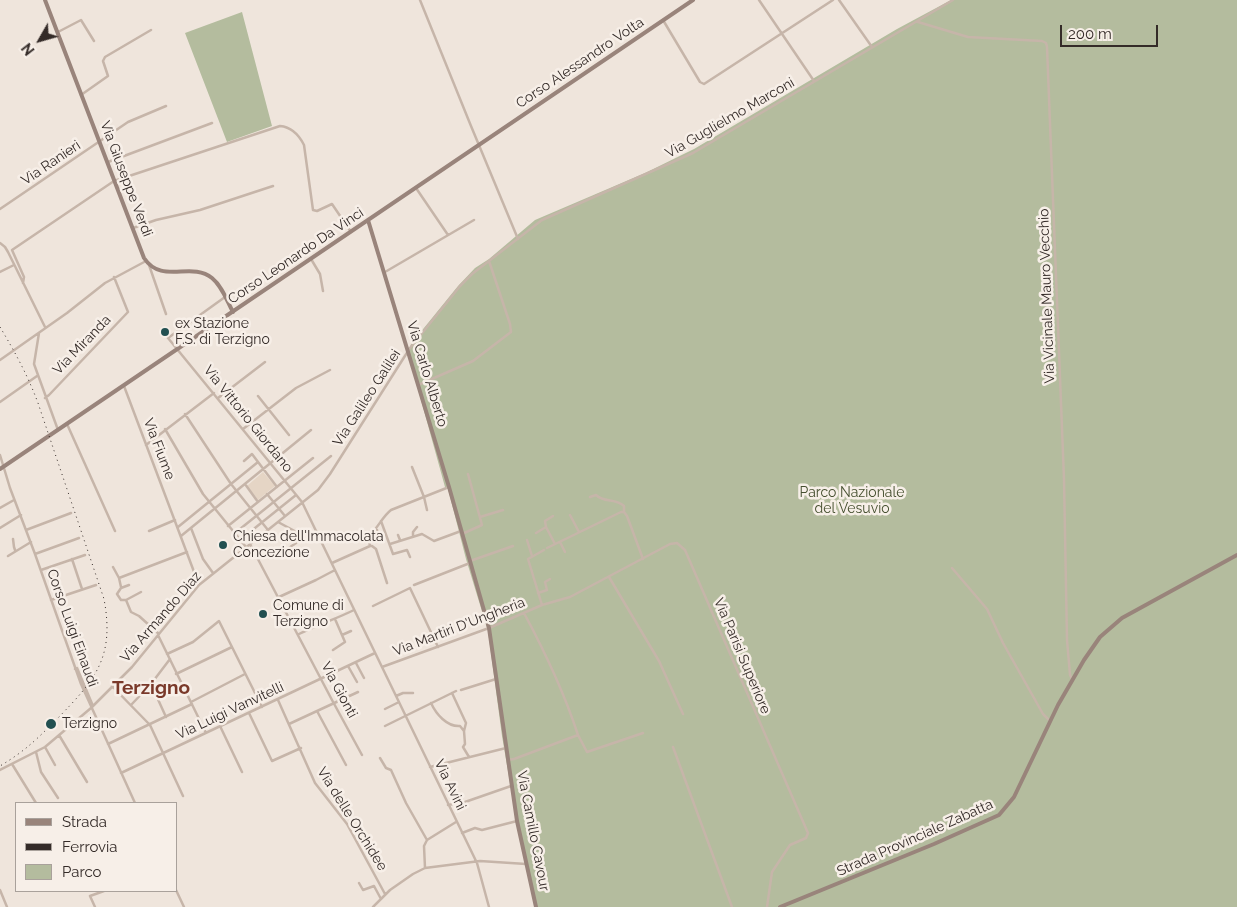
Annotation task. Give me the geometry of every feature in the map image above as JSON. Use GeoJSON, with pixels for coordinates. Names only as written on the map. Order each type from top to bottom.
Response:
{"type":"FeatureCollection","features":[{"type":"Feature","properties":{"kind":"street","name":"Via Giuseppe Verdi"},"geometry":{"type":"LineString","coordinates":[[45,0],[114,181],[148,263]]}},
{"type":"Feature","properties":{"kind":"street"},"geometry":{"type":"LineString","coordinates":[[420,0],[518,239]]}},
{"type":"Feature","properties":{"kind":"street","name":"Corso Alessandro Volta"},"geometry":{"type":"LineString","coordinates":[[479,145],[693,0]]}},
{"type":"Feature","properties":{"kind":"street"},"geometry":{"type":"LineString","coordinates":[[759,0],[814,82]]}},
{"type":"Feature","properties":{"kind":"street"},"geometry":{"type":"LineString","coordinates":[[663,20],[700,82],[704,84],[832,0]]}},
{"type":"Feature","properties":{"kind":"street"},"geometry":{"type":"LineString","coordinates":[[840,0],[872,47]]}},
{"type":"Feature","properties":{"kind":"street","name":"Via Guglielmo Marconi"},"geometry":{"type":"LineString","coordinates":[[489,261],[542,220],[693,153],[953,0]]}},
{"type":"Feature","properties":{"kind":"street"},"geometry":{"type":"LineString","coordinates":[[58,32],[81,20],[94,41]]}},
{"type":"Feature","properties":{"kind":"street","name":"Via Vicinale Mauro Vecchio"},"geometry":{"type":"LineString","coordinates":[[917,22],[968,37],[1042,41],[1047,47],[1063,460],[1067,640],[1072,679]]}},
{"type":"Feature","properties":{"kind":"street"},"geometry":{"type":"LineString","coordinates":[[81,95],[108,76],[103,61],[105,57],[151,30]]}},
{"type":"Feature","properties":{"kind":"street","name":"Via Ranieri"},"geometry":{"type":"LineString","coordinates":[[0,209],[128,122],[166,106]]}},
{"type":"Feature","properties":{"kind":"street"},"geometry":{"type":"LineString","coordinates":[[108,162],[212,123]]}},
{"type":"Feature","properties":{"kind":"street"},"geometry":{"type":"LineString","coordinates":[[23,283],[24,277],[12,250],[114,181],[274,127],[284,126],[300,137],[304,145],[312,208],[317,211],[332,204],[351,232]]}},
{"type":"Feature","properties":{"kind":"street","name":"Corso Leonardo Da Vinci"},"geometry":{"type":"LineString","coordinates":[[1,468],[479,145]]}},
{"type":"Feature","properties":{"kind":"street"},"geometry":{"type":"LineString","coordinates":[[133,228],[156,220],[200,210],[273,186]]}},
{"type":"Feature","properties":{"kind":"street"},"geometry":{"type":"LineString","coordinates":[[416,188],[448,235]]}},
{"type":"Feature","properties":{"kind":"street","name":"Via Carlo Alberto"},"geometry":{"type":"LineString","coordinates":[[368,220],[449,487],[489,628]]}},
{"type":"Feature","properties":{"kind":"street"},"geometry":{"type":"LineString","coordinates":[[384,272],[474,220]]}},
{"type":"Feature","properties":{"kind":"street"},"geometry":{"type":"LineString","coordinates":[[0,243],[5,247],[45,327]]}},
{"type":"Feature","properties":{"kind":"street"},"geometry":{"type":"LineString","coordinates":[[311,259],[320,274],[323,291]]}},
{"type":"Feature","properties":{"kind":"street"},"geometry":{"type":"LineString","coordinates":[[418,385],[473,361],[511,332],[489,261]]}},
{"type":"Feature","properties":{"kind":"street","name":"Via Galileo Galilei"},"geometry":{"type":"LineString","coordinates":[[278,522],[318,490],[408,352],[460,286],[489,261]]}},
{"type":"Feature","properties":{"kind":"street"},"geometry":{"type":"LineString","coordinates":[[0,360],[67,313],[104,283],[148,263]]}},
{"type":"Feature","properties":{"kind":"street"},"geometry":{"type":"LineString","coordinates":[[148,263],[160,272],[199,272],[206,274],[215,281],[233,312]]}},
{"type":"Feature","properties":{"kind":"street"},"geometry":{"type":"LineString","coordinates":[[148,263],[166,314]]}},
{"type":"Feature","properties":{"kind":"street"},"geometry":{"type":"LineString","coordinates":[[0,272],[14,265]]}},
{"type":"Feature","properties":{"kind":"street","name":"Via Miranda"},"geometry":{"type":"LineString","coordinates":[[45,398],[128,312],[114,277]]}},
{"type":"Feature","properties":{"kind":"street"},"geometry":{"type":"LineString","coordinates":[[178,349],[168,338],[225,298]]}},
{"type":"Feature","properties":{"kind":"street"},"geometry":{"type":"LineString","coordinates":[[40,332],[34,360],[45,398],[58,430]]}},
{"type":"Feature","properties":{"kind":"street","name":"Via Vittorio Giordano"},"geometry":{"type":"LineString","coordinates":[[178,349],[302,502]]}},
{"type":"Feature","properties":{"kind":"street"},"geometry":{"type":"LineString","coordinates":[[218,398],[265,362]]}},
{"type":"Feature","properties":{"kind":"street"},"geometry":{"type":"LineString","coordinates":[[243,429],[296,388],[330,370]]}},
{"type":"Feature","properties":{"kind":"street"},"geometry":{"type":"LineString","coordinates":[[0,402],[38,376]]}},
{"type":"Feature","properties":{"kind":"street","name":"Via Fiume"},"geometry":{"type":"LineString","coordinates":[[124,386],[199,585]]}},
{"type":"Feature","properties":{"kind":"street"},"geometry":{"type":"LineString","coordinates":[[146,445],[214,393]]}},
{"type":"Feature","properties":{"kind":"street"},"geometry":{"type":"LineString","coordinates":[[258,396],[289,435]]}},
{"type":"Feature","properties":{"kind":"street"},"geometry":{"type":"LineString","coordinates":[[185,414],[236,491],[268,530]]}},
{"type":"Feature","properties":{"kind":"street"},"geometry":{"type":"LineString","coordinates":[[67,424],[115,531]]}},
{"type":"Feature","properties":{"kind":"street"},"geometry":{"type":"LineString","coordinates":[[165,429],[209,502],[246,547]]}},
{"type":"Feature","properties":{"kind":"street"},"geometry":{"type":"LineString","coordinates":[[181,536],[312,430]]}},
{"type":"Feature","properties":{"kind":"street","name":"Via Vittorio Giordano"},"geometry":{"type":"LineString","coordinates":[[244,461],[252,454],[277,486]]}},
{"type":"Feature","properties":{"kind":"street","name":"Corso Luigi Einaudi"},"geometry":{"type":"LineString","coordinates":[[0,455],[1,468],[21,515],[76,669],[135,802]]}},
{"type":"Feature","properties":{"kind":"street"},"geometry":{"type":"LineString","coordinates":[[234,533],[331,456]]}},
{"type":"Feature","properties":{"kind":"street"},"geometry":{"type":"LineString","coordinates":[[228,526],[313,458]]}},
{"type":"Feature","properties":{"kind":"street"},"geometry":{"type":"LineString","coordinates":[[177,527],[258,462]]}},
{"type":"Feature","properties":{"kind":"street"},"geometry":{"type":"LineString","coordinates":[[412,467],[427,510]]}},
{"type":"Feature","properties":{"kind":"street"},"geometry":{"type":"LineString","coordinates":[[390,544],[424,534],[434,541],[482,525],[468,474]]}},
{"type":"Feature","properties":{"kind":"street"},"geometry":{"type":"LineString","coordinates":[[245,484],[258,502]]}},
{"type":"Feature","properties":{"kind":"street"},"geometry":{"type":"LineString","coordinates":[[343,533],[351,532],[361,538],[368,536],[377,529],[386,514],[391,510],[449,487]]}},
{"type":"Feature","properties":{"kind":"street"},"geometry":{"type":"LineString","coordinates":[[268,494],[285,516]]}},
{"type":"Feature","properties":{"kind":"street"},"geometry":{"type":"LineString","coordinates":[[590,497],[596,494],[600,498],[618,502],[624,506],[624,512],[643,559]]}},
{"type":"Feature","properties":{"kind":"street"},"geometry":{"type":"LineString","coordinates":[[240,540],[296,495]]}},
{"type":"Feature","properties":{"kind":"street"},"geometry":{"type":"LineString","coordinates":[[0,508],[14,500]]}},
{"type":"Feature","properties":{"kind":"street","name":"Via Avini"},"geometry":{"type":"LineString","coordinates":[[302,502],[476,862],[489,907]]}},
{"type":"Feature","properties":{"kind":"street"},"geometry":{"type":"LineString","coordinates":[[480,517],[503,510]]}},
{"type":"Feature","properties":{"kind":"street"},"geometry":{"type":"LineString","coordinates":[[542,605],[528,559],[617,513],[624,512]]}},
{"type":"Feature","properties":{"kind":"street"},"geometry":{"type":"LineString","coordinates":[[26,530],[71,513]]}},
{"type":"Feature","properties":{"kind":"street"},"geometry":{"type":"LineString","coordinates":[[0,528],[21,515]]}},
{"type":"Feature","properties":{"kind":"street"},"geometry":{"type":"LineString","coordinates":[[570,515],[579,532]]}},
{"type":"Feature","properties":{"kind":"street"},"geometry":{"type":"LineString","coordinates":[[553,516],[545,521],[555,544]]}},
{"type":"Feature","properties":{"kind":"street"},"geometry":{"type":"LineString","coordinates":[[148,531],[175,520]]}},
{"type":"Feature","properties":{"kind":"street"},"geometry":{"type":"LineString","coordinates":[[381,521],[393,554],[408,550],[410,557]]}},
{"type":"Feature","properties":{"kind":"street"},"geometry":{"type":"LineString","coordinates":[[269,558],[286,550],[296,543],[302,535],[278,522]]}},
{"type":"Feature","properties":{"kind":"street","name":"Via Armando Diaz"},"geometry":{"type":"LineString","coordinates":[[0,770],[45,747],[92,707],[132,667],[199,585],[278,522]]}},
{"type":"Feature","properties":{"kind":"street"},"geometry":{"type":"LineString","coordinates":[[413,536],[412,532],[417,527]]}},
{"type":"Feature","properties":{"kind":"street"},"geometry":{"type":"LineString","coordinates":[[536,533],[546,527]]}},
{"type":"Feature","properties":{"kind":"street"},"geometry":{"type":"LineString","coordinates":[[191,528],[203,559],[214,573]]}},
{"type":"Feature","properties":{"kind":"street"},"geometry":{"type":"LineString","coordinates":[[377,529],[378,537]]}},
{"type":"Feature","properties":{"kind":"street"},"geometry":{"type":"LineString","coordinates":[[398,535],[400,540]]}},
{"type":"Feature","properties":{"kind":"street"},"geometry":{"type":"LineString","coordinates":[[368,536],[370,546]]}},
{"type":"Feature","properties":{"kind":"street","name":"Corso Luigi Einaudi"},"geometry":{"type":"LineString","coordinates":[[35,554],[79,538]]}},
{"type":"Feature","properties":{"kind":"street"},"geometry":{"type":"LineString","coordinates":[[13,539],[16,550]]}},
{"type":"Feature","properties":{"kind":"street"},"geometry":{"type":"LineString","coordinates":[[527,540],[532,556]]}},
{"type":"Feature","properties":{"kind":"street"},"geometry":{"type":"LineString","coordinates":[[8,556],[31,542]]}},
{"type":"Feature","properties":{"kind":"street"},"geometry":{"type":"LineString","coordinates":[[560,542],[565,552]]}},
{"type":"Feature","properties":{"kind":"street","name":"Via Parisi Superiore"},"geometry":{"type":"LineString","coordinates":[[542,605],[570,598],[670,544],[677,543],[684,550],[808,833],[806,838],[790,845],[772,872],[767,907]]}},
{"type":"Feature","properties":{"kind":"street","name":"Via Gionti"},"geometry":{"type":"LineString","coordinates":[[250,544],[362,755]]}},
{"type":"Feature","properties":{"kind":"street"},"geometry":{"type":"LineString","coordinates":[[332,563],[372,546],[376,549],[387,583]]}},
{"type":"Feature","properties":{"kind":"street"},"geometry":{"type":"LineString","coordinates":[[414,585],[512,546]]}},
{"type":"Feature","properties":{"kind":"street"},"geometry":{"type":"LineString","coordinates":[[119,578],[187,552]]}},
{"type":"Feature","properties":{"kind":"street"},"geometry":{"type":"LineString","coordinates":[[41,570],[85,555]]}},
{"type":"Feature","properties":{"kind":"street","name":"Strada Provinciale Zabatta"},"geometry":{"type":"LineString","coordinates":[[780,907],[946,839],[999,815],[1014,797],[1072,679],[1095,643],[1116,622],[1158,597],[1237,555]]}},
{"type":"Feature","properties":{"kind":"street"},"geometry":{"type":"LineString","coordinates":[[72,559],[82,589]]}},
{"type":"Feature","properties":{"kind":"street"},"geometry":{"type":"LineString","coordinates":[[113,567],[121,587]]}},
{"type":"Feature","properties":{"kind":"street"},"geometry":{"type":"LineString","coordinates":[[952,568],[986,609],[1043,714],[1050,721]]}},
{"type":"Feature","properties":{"kind":"street"},"geometry":{"type":"LineString","coordinates":[[279,597],[335,570]]}},
{"type":"Feature","properties":{"kind":"street"},"geometry":{"type":"LineString","coordinates":[[609,577],[658,661],[683,714]]}},
{"type":"Feature","properties":{"kind":"street"},"geometry":{"type":"LineString","coordinates":[[538,593],[548,591],[545,582],[550,579]]}},
{"type":"Feature","properties":{"kind":"street"},"geometry":{"type":"LineString","coordinates":[[51,600],[96,585]]}},
{"type":"Feature","properties":{"kind":"street"},"geometry":{"type":"LineString","coordinates":[[129,585],[121,588],[117,594],[121,600],[126,600],[141,592]]}},
{"type":"Feature","properties":{"kind":"street"},"geometry":{"type":"LineString","coordinates":[[373,606],[410,588],[438,647]]}},
{"type":"Feature","properties":{"kind":"street"},"geometry":{"type":"LineString","coordinates":[[126,600],[131,612],[139,616],[158,635],[206,733]]}},
{"type":"Feature","properties":{"kind":"street","name":"Via Martiri D'Ungheria"},"geometry":{"type":"LineString","coordinates":[[382,667],[489,628],[542,605]]}},
{"type":"Feature","properties":{"kind":"street"},"geometry":{"type":"LineString","coordinates":[[298,634],[354,610]]}},
{"type":"Feature","properties":{"kind":"street"},"geometry":{"type":"LineString","coordinates":[[524,613],[551,666],[570,709],[578,735],[588,752],[643,734]]}},
{"type":"Feature","properties":{"kind":"street"},"geometry":{"type":"LineString","coordinates":[[332,650],[345,642],[335,618]]}},
{"type":"Feature","properties":{"kind":"street"},"geometry":{"type":"LineString","coordinates":[[168,654],[192,642],[219,621],[262,707]]}},
{"type":"Feature","properties":{"kind":"street","name":"Via Camillo Cavour"},"geometry":{"type":"LineString","coordinates":[[489,628],[517,821],[536,907]]}},
{"type":"Feature","properties":{"kind":"street"},"geometry":{"type":"LineString","coordinates":[[342,635],[351,631]]}},
{"type":"Feature","properties":{"kind":"street"},"geometry":{"type":"LineString","coordinates":[[176,674],[232,647]]}},
{"type":"Feature","properties":{"kind":"street","name":"Via Luigi Vanvitelli"},"geometry":{"type":"LineString","coordinates":[[121,773],[375,653]]}},
{"type":"Feature","properties":{"kind":"street"},"geometry":{"type":"LineString","coordinates":[[131,705],[170,660]]}},
{"type":"Feature","properties":{"kind":"street"},"geometry":{"type":"LineString","coordinates":[[356,663],[364,678]]}},
{"type":"Feature","properties":{"kind":"street"},"geometry":{"type":"LineString","coordinates":[[348,666],[357,682]]}},
{"type":"Feature","properties":{"kind":"street"},"geometry":{"type":"LineString","coordinates":[[108,744],[166,717],[246,674]]}},
{"type":"Feature","properties":{"kind":"street"},"geometry":{"type":"LineString","coordinates":[[461,690],[496,679]]}},
{"type":"Feature","properties":{"kind":"street"},"geometry":{"type":"LineString","coordinates":[[151,684],[166,717]]}},
{"type":"Feature","properties":{"kind":"street"},"geometry":{"type":"LineString","coordinates":[[112,686],[150,725],[183,796]]}},
{"type":"Feature","properties":{"kind":"street"},"geometry":{"type":"LineString","coordinates":[[385,726],[456,691]]}},
{"type":"Feature","properties":{"kind":"street"},"geometry":{"type":"LineString","coordinates":[[289,724],[358,692]]}},
{"type":"Feature","properties":{"kind":"street"},"geometry":{"type":"LineString","coordinates":[[396,696],[413,692]]}},
{"type":"Feature","properties":{"kind":"street"},"geometry":{"type":"LineString","coordinates":[[452,693],[466,723],[463,747],[469,757]]}},
{"type":"Feature","properties":{"kind":"street","name":"Via delle Orchidee"},"geometry":{"type":"LineString","coordinates":[[278,700],[315,783],[347,824],[385,894]]}},
{"type":"Feature","properties":{"kind":"street"},"geometry":{"type":"LineString","coordinates":[[385,709],[399,702]]}},
{"type":"Feature","properties":{"kind":"street"},"geometry":{"type":"LineString","coordinates":[[431,703],[437,714],[452,726],[460,726],[464,730]]}},
{"type":"Feature","properties":{"kind":"street"},"geometry":{"type":"LineString","coordinates":[[318,711],[346,765]]}},
{"type":"Feature","properties":{"kind":"street"},"geometry":{"type":"LineString","coordinates":[[249,713],[272,761],[301,748]]}},
{"type":"Feature","properties":{"kind":"street"},"geometry":{"type":"LineString","coordinates":[[220,726],[242,772]]}},
{"type":"Feature","properties":{"kind":"street"},"geometry":{"type":"LineString","coordinates":[[59,735],[87,782]]}},
{"type":"Feature","properties":{"kind":"street","name":"Via Camillo Cavour"},"geometry":{"type":"LineString","coordinates":[[508,760],[578,735]]}},
{"type":"Feature","properties":{"kind":"street"},"geometry":{"type":"LineString","coordinates":[[673,746],[732,907]]}},
{"type":"Feature","properties":{"kind":"street"},"geometry":{"type":"LineString","coordinates":[[45,747],[55,765]]}},
{"type":"Feature","properties":{"kind":"street"},"geometry":{"type":"LineString","coordinates":[[430,767],[506,748]]}},
{"type":"Feature","properties":{"kind":"street"},"geometry":{"type":"LineString","coordinates":[[36,752],[41,772],[58,798]]}},
{"type":"Feature","properties":{"kind":"street"},"geometry":{"type":"LineString","coordinates":[[380,758],[386,768],[392,770],[406,802],[427,840]]}},
{"type":"Feature","properties":{"kind":"street"},"geometry":{"type":"LineString","coordinates":[[12,764],[35,802]]}},
{"type":"Feature","properties":{"kind":"street"},"geometry":{"type":"LineString","coordinates":[[448,805],[465,802],[512,786]]}},
{"type":"Feature","properties":{"kind":"street"},"geometry":{"type":"LineString","coordinates":[[462,832],[475,828],[482,830],[517,821]]}},
{"type":"Feature","properties":{"kind":"street"},"geometry":{"type":"LineString","coordinates":[[425,868],[424,846],[427,840],[456,822]]}},
{"type":"Feature","properties":{"kind":"street"},"geometry":{"type":"LineString","coordinates":[[373,907],[385,894],[412,874],[425,868],[476,862],[526,864]]}},
{"type":"Feature","properties":{"kind":"street"},"geometry":{"type":"LineString","coordinates":[[359,883],[363,890],[374,886],[381,899]]}},
{"type":"Feature","properties":{"kind":"street"},"geometry":{"type":"LineString","coordinates":[[0,890],[2,899],[7,907]]}},
{"type":"Feature","properties":{"kind":"street"},"geometry":{"type":"LineString","coordinates":[[95,907],[90,896],[101,892]]}},
{"type":"Feature","properties":{"kind":"street"},"geometry":{"type":"LineString","coordinates":[[177,892],[184,907]]}},
{"type":"Feature","properties":{"kind":"green space","name":"Parco Nazionale del Vesuvio"},"geometry":{"type":"Polygon","coordinates":[[[951,0],[1237,0],[1237,907],[535,907],[518,830],[502,736],[488,631],[466,559],[448,489],[445,487],[408,353],[411,344],[475,268],[489,259],[535,220],[645,173],[694,149],[897,29],[951,0]]]}},
{"type":"Feature","properties":{"kind":"green space"},"geometry":{"type":"Polygon","coordinates":[[[242,12],[272,126],[227,142],[185,33],[242,12]]]}},
{"type":"Feature","properties":{"kind":"shaded area"},"geometry":{"type":"Polygon","coordinates":[[[263,472],[275,486],[258,500],[247,486],[263,472]]]}},
{"type":"Feature","properties":{"kind":"railway"},"geometry":{"type":"LineString","coordinates":[[0,327],[21,364],[38,403],[104,599],[107,619],[107,637],[104,653],[99,667],[91,680],[70,706],[42,734],[0,766]]}},
{"type":"Feature","properties":{"kind":"place","name":"ex Stazione F.S. di Terzigno"},"geometry":{"type":"Point","coordinates":[165,332]}},
{"type":"Feature","properties":{"kind":"place","name":"Chiesa dell'Immacolata Concezione"},"geometry":{"type":"Point","coordinates":[223,545]}},
{"type":"Feature","properties":{"kind":"place","name":"Comune di Terzigno"},"geometry":{"type":"Point","coordinates":[263,614]}},
{"type":"Feature","properties":{"kind":"place","name":"Terzigno"},"geometry":{"type":"Point","coordinates":[51,724]}},
{"type":"Feature","properties":{"kind":"district","name":"Terzigno"},"geometry":{"type":"Point","coordinates":[151,688]}}]}
